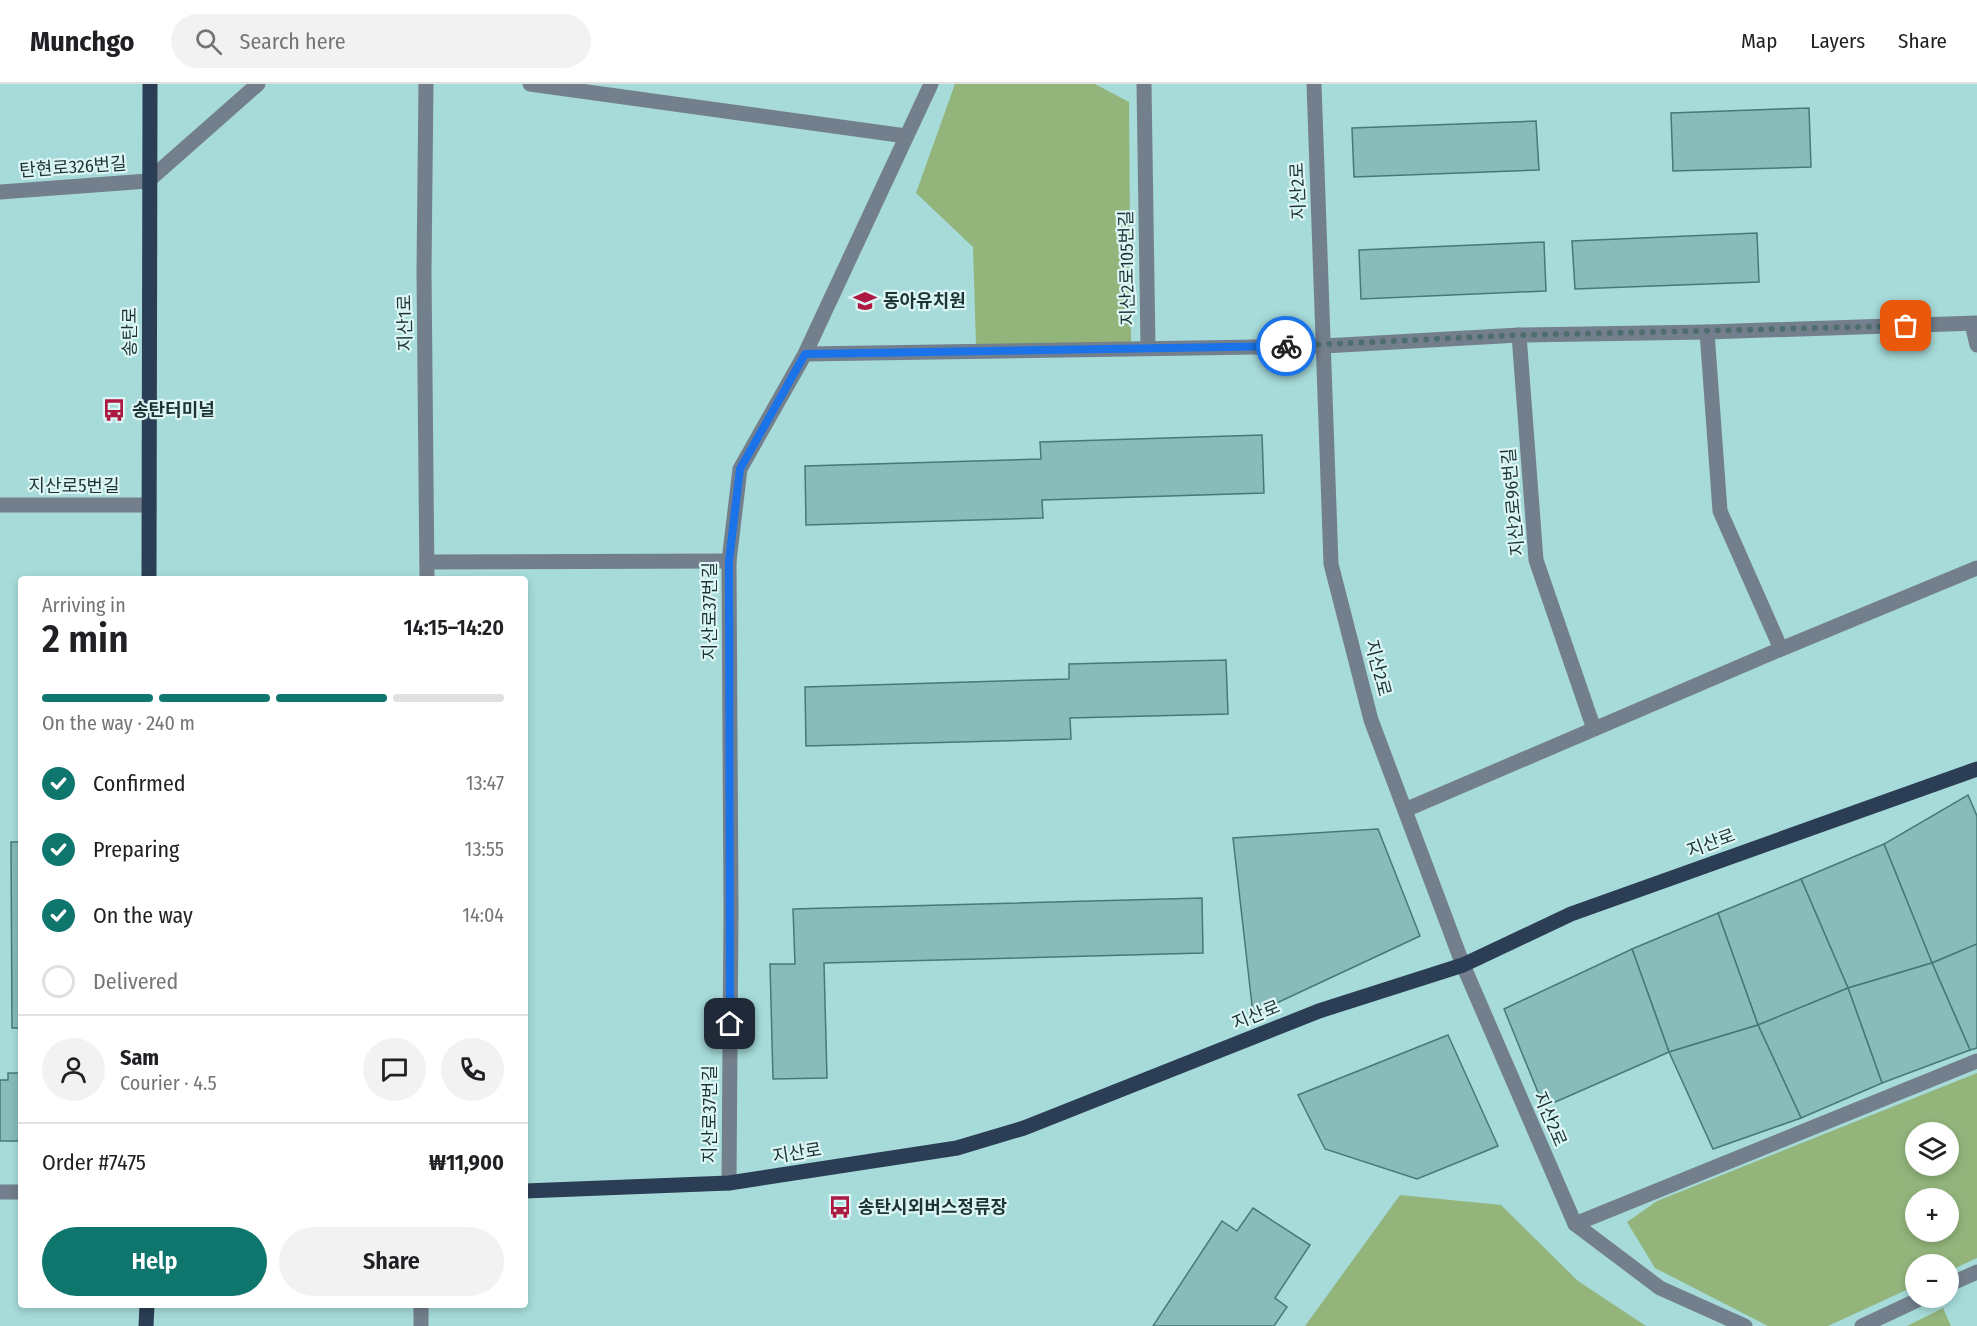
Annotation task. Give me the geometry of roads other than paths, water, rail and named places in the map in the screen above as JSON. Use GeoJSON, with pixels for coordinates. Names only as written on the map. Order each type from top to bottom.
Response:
{"type":"FeatureCollection","features":[{"type":"Feature","properties":{"kind":"main road","name":"송탄로"},"geometry":{"type":"LineString","coordinates":[[149,576],[148,181],[150,84]]}},
{"type":"Feature","properties":{"kind":"main road","name":"지산로"},"geometry":{"type":"LineString","coordinates":[[528,1191],[729,1183],[957,1148],[1024,1128],[1320,1011],[1463,965],[1571,914],[1977,769]]}},
{"type":"Feature","properties":{"kind":"main road"},"geometry":{"type":"LineString","coordinates":[[146,1326],[147,1308]]}},
{"type":"Feature","properties":{"kind":"street"},"geometry":{"type":"LineString","coordinates":[[148,181],[258,84]]}},
{"type":"Feature","properties":{"kind":"street","name":"지산1로"},"geometry":{"type":"LineString","coordinates":[[426,84],[424,271],[427,576]]}},
{"type":"Feature","properties":{"kind":"street"},"geometry":{"type":"LineString","coordinates":[[530,84],[906,136]]}},
{"type":"Feature","properties":{"kind":"street","name":"지산로37번길"},"geometry":{"type":"LineString","coordinates":[[729,1183],[729,561],[740,469],[805,354],[931,84]]}},
{"type":"Feature","properties":{"kind":"street","name":"지산2로105번길"},"geometry":{"type":"LineString","coordinates":[[1144,84],[1148,348],[1324,346]]}},
{"type":"Feature","properties":{"kind":"street","name":"지산2로"},"geometry":{"type":"LineString","coordinates":[[1314,84],[1331,564],[1371,720],[1463,965],[1575,1224],[1660,1288],[1745,1326]]}},
{"type":"Feature","properties":{"kind":"street","name":"탄현로326번길"},"geometry":{"type":"LineString","coordinates":[[0,192],[148,181]]}},
{"type":"Feature","properties":{"kind":"street"},"geometry":{"type":"LineString","coordinates":[[1324,346],[1519,335],[1707,332],[1975,323],[1977,345]]}},
{"type":"Feature","properties":{"kind":"street"},"geometry":{"type":"LineString","coordinates":[[1707,332],[1720,511],[1781,649]]}},
{"type":"Feature","properties":{"kind":"street","name":"지산2로96번길"},"geometry":{"type":"LineString","coordinates":[[1519,335],[1536,560],[1594,729]]}},
{"type":"Feature","properties":{"kind":"street"},"geometry":{"type":"LineString","coordinates":[[805,354],[1148,348]]}},
{"type":"Feature","properties":{"kind":"street","name":"지산로5번길"},"geometry":{"type":"LineString","coordinates":[[0,505],[149,505]]}},
{"type":"Feature","properties":{"kind":"street"},"geometry":{"type":"LineString","coordinates":[[427,562],[729,561]]}},
{"type":"Feature","properties":{"kind":"street"},"geometry":{"type":"LineString","coordinates":[[1405,810],[1977,568]]}},
{"type":"Feature","properties":{"kind":"street"},"geometry":{"type":"LineString","coordinates":[[1575,1224],[1977,1061]]}},
{"type":"Feature","properties":{"kind":"street"},"geometry":{"type":"LineString","coordinates":[[0,1192],[18,1192]]}},
{"type":"Feature","properties":{"kind":"street"},"geometry":{"type":"LineString","coordinates":[[1959,1280],[1977,1272]]}},
{"type":"Feature","properties":{"kind":"street"},"geometry":{"type":"LineString","coordinates":[[1862,1326],[1905,1306]]}},
{"type":"Feature","properties":{"kind":"street"},"geometry":{"type":"LineString","coordinates":[[421,1308],[421,1326]]}},
{"type":"Feature","properties":{"kind":"place","name":"동아유치원"},"geometry":{"type":"Point","coordinates":[865,301]}},
{"type":"Feature","properties":{"kind":"place","name":"송탄터미널"},"geometry":{"type":"Point","coordinates":[114,410]}},
{"type":"Feature","properties":{"kind":"place","name":"송탄시외버스정류장"},"geometry":{"type":"Point","coordinates":[840,1207]}}]}
